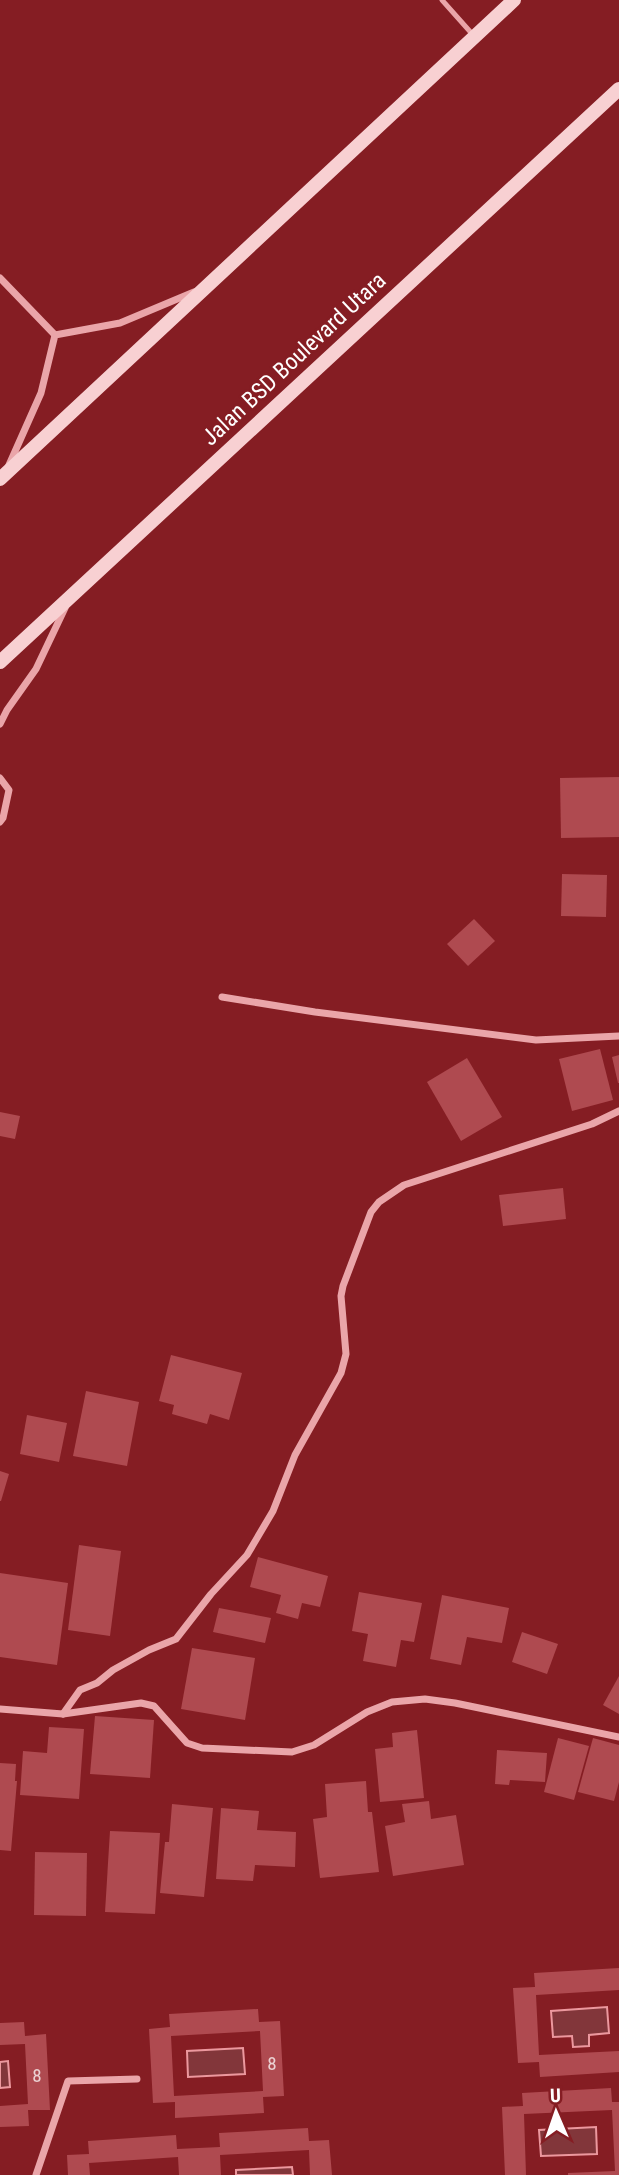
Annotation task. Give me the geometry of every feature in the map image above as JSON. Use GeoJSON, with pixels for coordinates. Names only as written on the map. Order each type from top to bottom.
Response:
{"type":"FeatureCollection","features":[{"type":"Feature","properties":{"kind":"main road"},"geometry":{"type":"LineString","coordinates":[[2,477],[514,0]]}},
{"type":"Feature","properties":{"kind":"main road","name":"Jalan BSD Boulevard Utara"},"geometry":{"type":"LineString","coordinates":[[0,662],[619,89]]}},
{"type":"Feature","properties":{"kind":"street"},"geometry":{"type":"LineString","coordinates":[[0,278],[55,335]]}},
{"type":"Feature","properties":{"kind":"street"},"geometry":{"type":"LineString","coordinates":[[55,335],[120,323],[204,288]]}},
{"type":"Feature","properties":{"kind":"street"},"geometry":{"type":"LineString","coordinates":[[2,477],[41,393],[55,335]]}},
{"type":"Feature","properties":{"kind":"street"},"geometry":{"type":"LineString","coordinates":[[0,724],[36,669],[70,597]]}},
{"type":"Feature","properties":{"kind":"street"},"geometry":{"type":"LineString","coordinates":[[0,778],[9,790],[4,818],[0,822]]}},
{"type":"Feature","properties":{"kind":"street"},"geometry":{"type":"LineString","coordinates":[[222,997],[315,1012],[536,1040],[619,1036]]}},
{"type":"Feature","properties":{"kind":"street"},"geometry":{"type":"LineString","coordinates":[[63,1714],[79,1690],[97,1683],[113,1670],[149,1650],[176,1639],[211,1594],[247,1555],[273,1511],[295,1455],[341,1373],[346,1354],[342,1286],[371,1212],[379,1202],[404,1185],[593,1124],[619,1111]]}},
{"type":"Feature","properties":{"kind":"street"},"geometry":{"type":"LineString","coordinates":[[0,1709],[63,1714],[147,1704],[154,1706],[187,1743],[202,1748],[292,1752],[314,1745],[367,1712],[392,1702],[425,1699],[619,1737]]}},
{"type":"Feature","properties":{"kind":"street"},"geometry":{"type":"LineString","coordinates":[[36,2175],[68,2081],[137,2078]]}},
{"type":"Feature","properties":{"kind":"lane"},"geometry":{"type":"LineString","coordinates":[[442,0],[474,36]]}},
{"type":"Feature","properties":{"kind":"shaded area"},"geometry":{"type":"Polygon","coordinates":[[[607,2007],[609,2033],[589,2035],[589,2046],[573,2047],[572,2036],[553,2037],[551,2011],[607,2007]]]}},
{"type":"Feature","properties":{"kind":"shaded area"},"geometry":{"type":"Polygon","coordinates":[[[243,2048],[245,2074],[188,2077],[187,2051],[243,2048]]]}},
{"type":"Feature","properties":{"kind":"shaded area"},"geometry":{"type":"Polygon","coordinates":[[[8,2061],[10,2087],[0,2088],[0,2062],[8,2061]]]}},
{"type":"Feature","properties":{"kind":"shaded area"},"geometry":{"type":"Polygon","coordinates":[[[596,2127],[597,2154],[541,2156],[539,2130],[596,2127]]]}},
{"type":"Feature","properties":{"kind":"shaded area"},"geometry":{"type":"Polygon","coordinates":[[[292,2167],[293,2175],[236,2175],[236,2170],[292,2167]]]}},
{"type":"Feature","properties":{"kind":"building"},"geometry":{"type":"Polygon","coordinates":[[[619,777],[619,837],[561,838],[560,778],[619,777]]]}},
{"type":"Feature","properties":{"kind":"building"},"geometry":{"type":"Polygon","coordinates":[[[562,874],[607,875],[606,917],[561,916],[562,874]]]}},
{"type":"Feature","properties":{"kind":"building"},"geometry":{"type":"Polygon","coordinates":[[[474,919],[495,941],[468,966],[447,944],[474,919]]]}},
{"type":"Feature","properties":{"kind":"building"},"geometry":{"type":"Polygon","coordinates":[[[600,1049],[613,1100],[572,1111],[559,1059],[600,1049]]]}},
{"type":"Feature","properties":{"kind":"building"},"geometry":{"type":"Polygon","coordinates":[[[619,1055],[619,1083],[618,1083],[612,1057],[619,1055]]]}},
{"type":"Feature","properties":{"kind":"building"},"geometry":{"type":"Polygon","coordinates":[[[467,1058],[502,1117],[461,1141],[427,1082],[467,1058]]]}},
{"type":"Feature","properties":{"kind":"building"},"geometry":{"type":"Polygon","coordinates":[[[0,1112],[20,1116],[15,1139],[0,1136],[0,1112]]]}},
{"type":"Feature","properties":{"kind":"building"},"geometry":{"type":"Polygon","coordinates":[[[563,1188],[566,1219],[503,1226],[499,1195],[563,1188]]]}},
{"type":"Feature","properties":{"kind":"building"},"geometry":{"type":"Polygon","coordinates":[[[171,1355],[242,1373],[229,1420],[210,1414],[207,1424],[172,1414],[174,1405],[159,1401],[171,1355]]]}},
{"type":"Feature","properties":{"kind":"building"},"geometry":{"type":"Polygon","coordinates":[[[86,1391],[139,1402],[127,1466],[73,1456],[86,1391]]]}},
{"type":"Feature","properties":{"kind":"building"},"geometry":{"type":"Polygon","coordinates":[[[27,1415],[67,1423],[59,1462],[20,1454],[27,1415]]]}},
{"type":"Feature","properties":{"kind":"building"},"geometry":{"type":"Polygon","coordinates":[[[0,1471],[9,1474],[1,1501],[0,1501],[0,1471]]]}},
{"type":"Feature","properties":{"kind":"building"},"geometry":{"type":"Polygon","coordinates":[[[79,1545],[121,1551],[110,1636],[68,1630],[79,1545]]]}},
{"type":"Feature","properties":{"kind":"building"},"geometry":{"type":"Polygon","coordinates":[[[258,1557],[328,1576],[320,1607],[302,1603],[298,1619],[276,1613],[281,1595],[250,1587],[258,1557]]]}},
{"type":"Feature","properties":{"kind":"building"},"geometry":{"type":"Polygon","coordinates":[[[0,1573],[68,1583],[57,1665],[0,1657],[0,1573]]]}},
{"type":"Feature","properties":{"kind":"building"},"geometry":{"type":"Polygon","coordinates":[[[359,1592],[422,1603],[414,1642],[401,1640],[396,1667],[363,1661],[368,1634],[352,1631],[359,1592]]]}},
{"type":"Feature","properties":{"kind":"building"},"geometry":{"type":"Polygon","coordinates":[[[442,1595],[509,1608],[502,1643],[467,1637],[461,1665],[430,1659],[442,1595]]]}},
{"type":"Feature","properties":{"kind":"building"},"geometry":{"type":"Polygon","coordinates":[[[219,1608],[271,1618],[265,1643],[213,1632],[219,1608]]]}},
{"type":"Feature","properties":{"kind":"building"},"geometry":{"type":"Polygon","coordinates":[[[522,1632],[558,1644],[547,1674],[512,1662],[522,1632]]]}},
{"type":"Feature","properties":{"kind":"building"},"geometry":{"type":"Polygon","coordinates":[[[192,1648],[255,1658],[245,1720],[181,1709],[192,1648]]]}},
{"type":"Feature","properties":{"kind":"building"},"geometry":{"type":"Polygon","coordinates":[[[619,1676],[619,1714],[603,1705],[619,1676]]]}},
{"type":"Feature","properties":{"kind":"building"},"geometry":{"type":"Polygon","coordinates":[[[95,1716],[154,1720],[150,1778],[90,1774],[95,1716]]]}},
{"type":"Feature","properties":{"kind":"building"},"geometry":{"type":"Polygon","coordinates":[[[49,1727],[84,1729],[79,1799],[20,1795],[23,1751],[47,1753],[49,1727]]]}},
{"type":"Feature","properties":{"kind":"building"},"geometry":{"type":"Polygon","coordinates":[[[417,1730],[424,1798],[380,1802],[375,1749],[393,1747],[392,1733],[417,1730]]]}},
{"type":"Feature","properties":{"kind":"building"},"geometry":{"type":"Polygon","coordinates":[[[558,1738],[589,1746],[574,1800],[544,1792],[558,1738]]]}},
{"type":"Feature","properties":{"kind":"building"},"geometry":{"type":"Polygon","coordinates":[[[593,1738],[619,1745],[619,1782],[614,1801],[578,1792],[593,1738]]]}},
{"type":"Feature","properties":{"kind":"building"},"geometry":{"type":"Polygon","coordinates":[[[497,1750],[547,1753],[545,1782],[510,1780],[509,1785],[495,1784],[497,1750]]]}},
{"type":"Feature","properties":{"kind":"building"},"geometry":{"type":"Polygon","coordinates":[[[0,1763],[16,1764],[11,1851],[0,1850],[0,1763]]]}},
{"type":"Feature","properties":{"kind":"building"},"geometry":{"type":"Polygon","coordinates":[[[366,1781],[368,1812],[372,1812],[379,1872],[320,1878],[313,1819],[327,1817],[325,1784],[366,1781]]]}},
{"type":"Feature","properties":{"kind":"building"},"geometry":{"type":"Polygon","coordinates":[[[429,1801],[431,1819],[456,1815],[464,1865],[393,1876],[385,1826],[405,1822],[402,1804],[429,1801]]]}},
{"type":"Feature","properties":{"kind":"building"},"geometry":{"type":"Polygon","coordinates":[[[172,1804],[213,1808],[204,1897],[160,1893],[165,1842],[169,1842],[172,1804]]]}},
{"type":"Feature","properties":{"kind":"building"},"geometry":{"type":"Polygon","coordinates":[[[221,1808],[259,1811],[257,1830],[296,1832],[295,1867],[255,1865],[253,1881],[216,1879],[221,1808]]]}},
{"type":"Feature","properties":{"kind":"building"},"geometry":{"type":"Polygon","coordinates":[[[110,1831],[160,1833],[155,1914],[105,1912],[110,1831]]]}},
{"type":"Feature","properties":{"kind":"building"},"geometry":{"type":"Polygon","coordinates":[[[35,1852],[87,1853],[86,1916],[34,1915],[35,1852]]]}},
{"type":"Feature","properties":{"kind":"building"},"geometry":{"type":"Polygon","coordinates":[[[619,1968],[619,1990],[536,1995],[539,2055],[619,2051],[619,2072],[540,2077],[539,2062],[518,2063],[513,1988],[535,1987],[534,1973],[619,1968]]]}},
{"type":"Feature","properties":{"kind":"building"},"geometry":{"type":"Polygon","coordinates":[[[258,2009],[259,2022],[280,2021],[284,2096],[263,2097],[264,2113],[175,2118],[175,2102],[153,2103],[149,2029],[170,2027],[169,2014],[258,2009]],[[260,2031],[171,2036],[174,2096],[263,2091],[260,2031]]]}},
{"type":"Feature","properties":{"kind":"building"},"geometry":{"type":"Polygon","coordinates":[[[24,2022],[25,2036],[46,2034],[50,2110],[28,2110],[29,2126],[0,2127],[0,2106],[28,2104],[25,2044],[0,2045],[0,2023],[24,2022]]]}},
{"type":"Feature","properties":{"kind":"building"},"geometry":{"type":"Polygon","coordinates":[[[611,2088],[612,2102],[619,2102],[619,2175],[568,2175],[615,2171],[612,2110],[524,2114],[526,2175],[505,2175],[502,2107],[523,2106],[522,2093],[611,2088]]]}},
{"type":"Feature","properties":{"kind":"building"},"geometry":{"type":"Polygon","coordinates":[[[308,2128],[309,2141],[329,2140],[332,2175],[310,2175],[309,2150],[220,2155],[221,2175],[179,2175],[178,2157],[89,2163],[90,2175],[68,2175],[67,2155],[89,2154],[88,2141],[176,2135],[177,2149],[220,2147],[219,2133],[308,2128]]]}}]}
